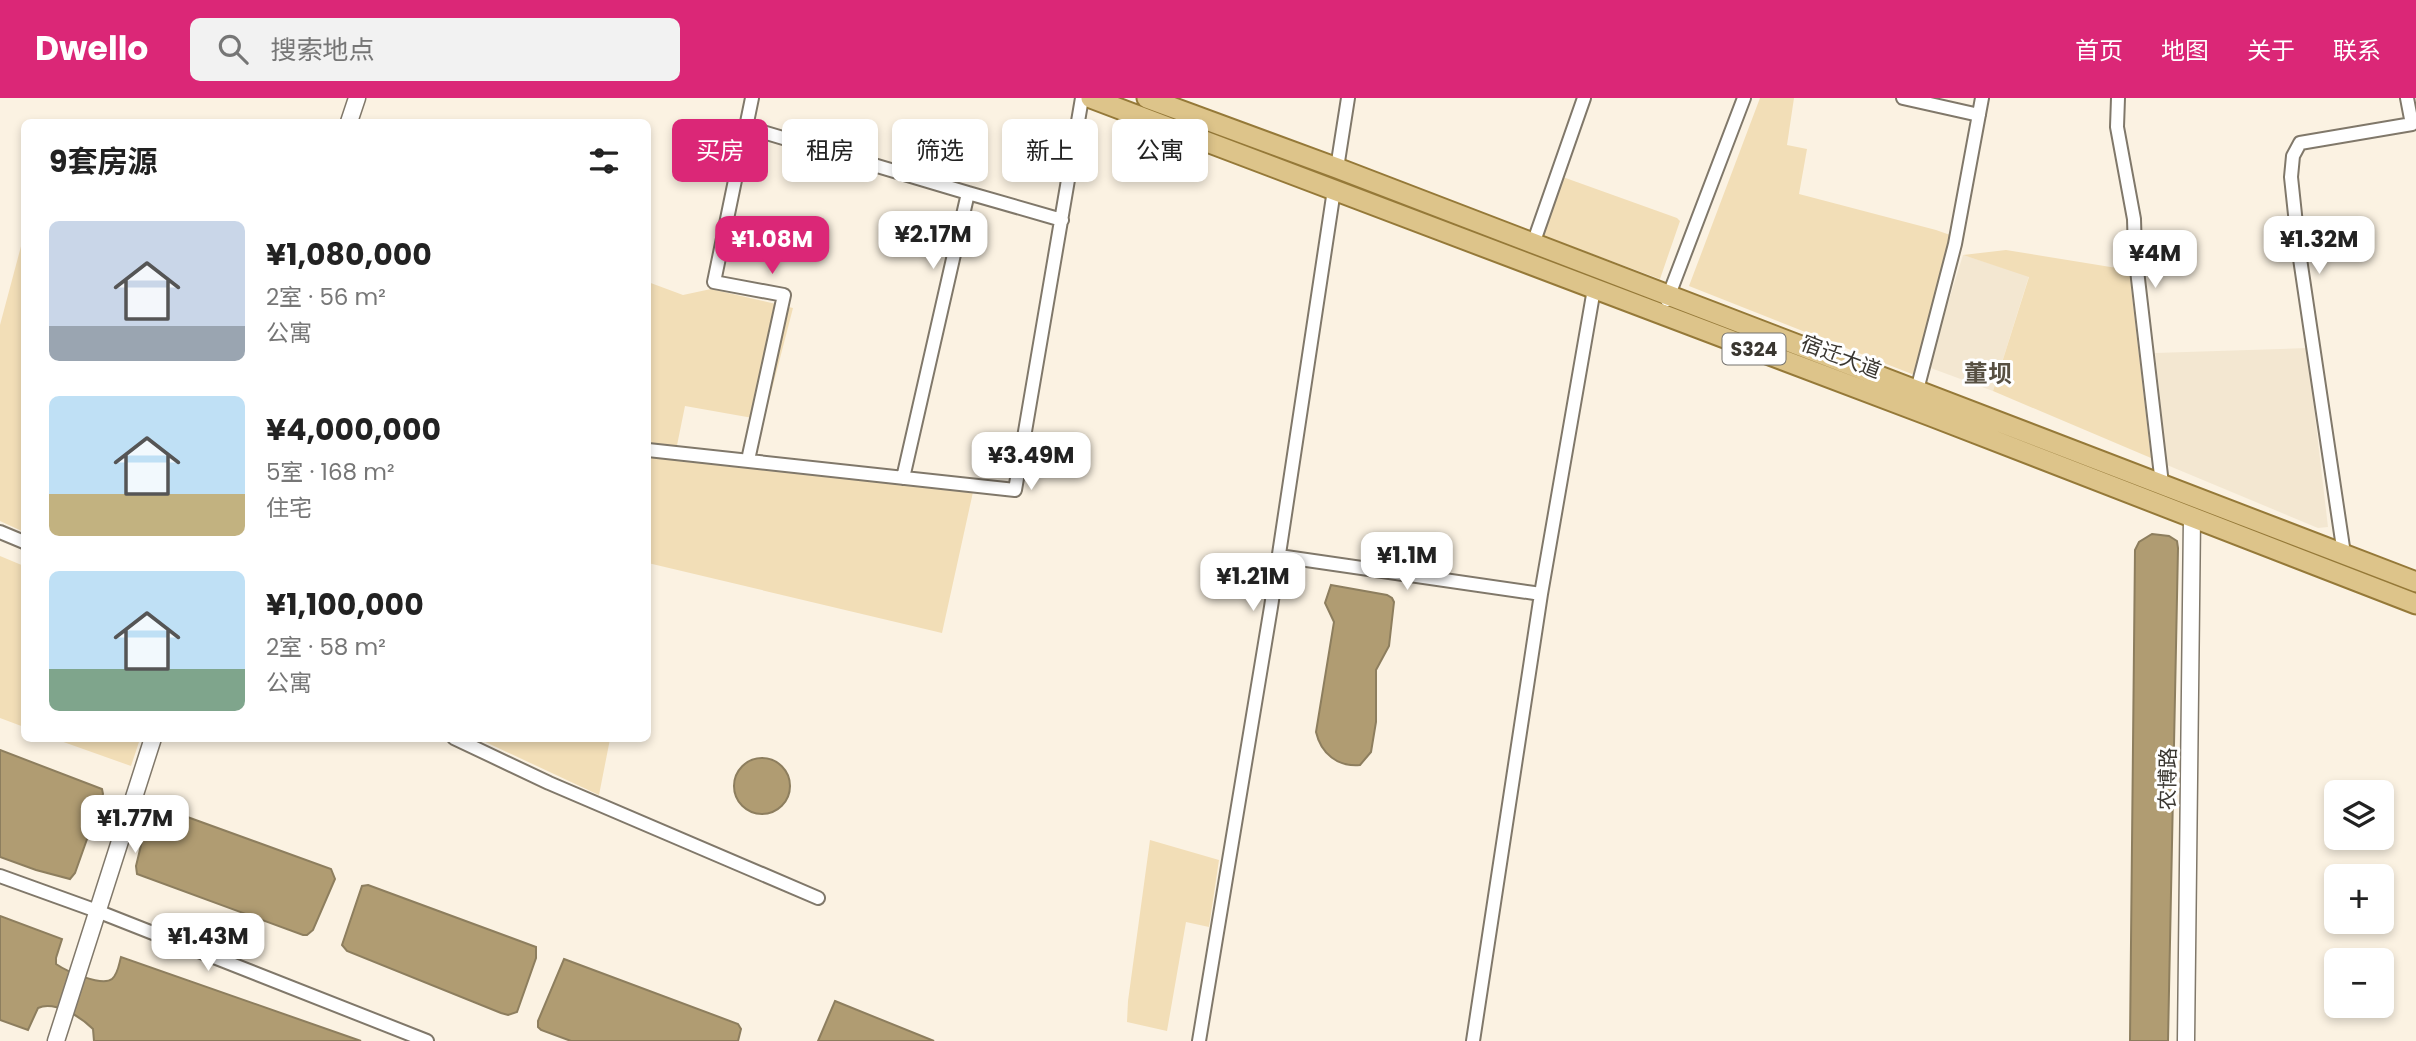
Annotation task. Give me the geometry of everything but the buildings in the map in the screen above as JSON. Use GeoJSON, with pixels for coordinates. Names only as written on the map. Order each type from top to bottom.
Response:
{"type":"FeatureCollection","features":[{"type":"Feature","properties":{"kind":"main road","name":"宿迁大道"},"geometry":{"type":"LineString","coordinates":[[1091,98],[1594,289],[1665,305],[1917,390],[2416,582]]}},
{"type":"Feature","properties":{"kind":"main road","name":"宿迁大道"},"geometry":{"type":"LineString","coordinates":[[1147,98],[1533,244],[1665,305],[2416,604]]}},
{"type":"Feature","properties":{"kind":"street"},"geometry":{"type":"LineString","coordinates":[[350,119],[357,98]]}},
{"type":"Feature","properties":{"kind":"street"},"geometry":{"type":"LineString","coordinates":[[748,119],[752,98]]}},
{"type":"Feature","properties":{"kind":"street"},"geometry":{"type":"LineString","coordinates":[[651,450],[1015,490],[1083,98]]}},
{"type":"Feature","properties":{"kind":"street"},"geometry":{"type":"LineString","coordinates":[[1337,168],[1348,98]]}},
{"type":"Feature","properties":{"kind":"street"},"geometry":{"type":"LineString","coordinates":[[1533,244],[1584,98]]}},
{"type":"Feature","properties":{"kind":"street"},"geometry":{"type":"LineString","coordinates":[[1665,305],[1744,98]]}},
{"type":"Feature","properties":{"kind":"street"},"geometry":{"type":"LineString","coordinates":[[1903,98],[1979,115]]}},
{"type":"Feature","properties":{"kind":"street"},"geometry":{"type":"LineString","coordinates":[[1917,390],[1955,244],[1982,98]]}},
{"type":"Feature","properties":{"kind":"street"},"geometry":{"type":"LineString","coordinates":[[2118,98],[2117,127],[2134,219],[2134,253],[2162,484]]}},
{"type":"Feature","properties":{"kind":"street"},"geometry":{"type":"LineString","coordinates":[[2344,554],[2300,262],[2291,177],[2294,156],[2300,143],[2412,124],[2407,98]]}},
{"type":"Feature","properties":{"kind":"street"},"geometry":{"type":"LineString","coordinates":[[768,134],[1062,219]]}},
{"type":"Feature","properties":{"kind":"street"},"geometry":{"type":"LineString","coordinates":[[734,182],[713,282],[784,295],[748,460]]}},
{"type":"Feature","properties":{"kind":"street"},"geometry":{"type":"LineString","coordinates":[[1199,1041],[1279,556],[1335,190]]}},
{"type":"Feature","properties":{"kind":"street"},"geometry":{"type":"LineString","coordinates":[[904,478],[968,193]]}},
{"type":"Feature","properties":{"kind":"street"},"geometry":{"type":"LineString","coordinates":[[1473,1041],[1541,594],[1594,289]]}},
{"type":"Feature","properties":{"kind":"street","name":"农博路"},"geometry":{"type":"LineString","coordinates":[[2186,1041],[2192,517]]}},
{"type":"Feature","properties":{"kind":"street"},"geometry":{"type":"LineString","coordinates":[[0,531],[21,541]]}},
{"type":"Feature","properties":{"kind":"street"},"geometry":{"type":"LineString","coordinates":[[1279,556],[1541,594]]}},
{"type":"Feature","properties":{"kind":"street"},"geometry":{"type":"LineString","coordinates":[[57,1039],[152,742]]}},
{"type":"Feature","properties":{"kind":"street"},"geometry":{"type":"LineString","coordinates":[[463,742],[584,798],[818,898]]}},
{"type":"Feature","properties":{"kind":"street"},"geometry":{"type":"LineString","coordinates":[[0,876],[97,911],[427,1041]]}},
{"type":"Feature","properties":{"kind":"shaded area"},"geometry":{"type":"Polygon","coordinates":[[[1760,98],[1794,98],[1787,145],[1807,149],[1799,194],[1953,236],[1917,376],[1689,286],[1760,98]]]}},
{"type":"Feature","properties":{"kind":"shaded area"},"geometry":{"type":"Polygon","coordinates":[[[1560,176],[1680,221],[1660,279],[1541,235],[1560,176]]]}},
{"type":"Feature","properties":{"kind":"shaded area"},"geometry":{"type":"Polygon","coordinates":[[[21,246],[21,531],[0,521],[0,325],[21,246]]]}},
{"type":"Feature","properties":{"kind":"shaded area"},"geometry":{"type":"Polygon","coordinates":[[[2006,250],[2129,270],[2151,458],[1993,391],[2029,277],[1963,255],[2006,250]]]}},
{"type":"Feature","properties":{"kind":"shaded area"},"geometry":{"type":"Polygon","coordinates":[[[1963,255],[2029,276],[1993,391],[1928,367],[1963,255]]]}},
{"type":"Feature","properties":{"kind":"shaded area"},"geometry":{"type":"Polygon","coordinates":[[[651,283],[683,295],[711,289],[793,308],[764,420],[685,406],[674,460],[973,492],[942,633],[651,564],[651,283]]]}},
{"type":"Feature","properties":{"kind":"shaded area"},"geometry":{"type":"Polygon","coordinates":[[[2307,348],[2328,527],[2318,528],[2167,465],[2155,353],[2307,348]]]}},
{"type":"Feature","properties":{"kind":"shaded area"},"geometry":{"type":"Polygon","coordinates":[[[2152,534],[2169,536],[2177,541],[2178,548],[2168,1041],[2130,1041],[2135,550],[2139,542],[2152,534]]]}},
{"type":"Feature","properties":{"kind":"shaded area"},"geometry":{"type":"Polygon","coordinates":[[[0,556],[21,565],[21,726],[0,718],[0,556]]]}},
{"type":"Feature","properties":{"kind":"shaded area"},"geometry":{"type":"Polygon","coordinates":[[[1331,585],[1387,595],[1394,602],[1389,646],[1376,670],[1376,722],[1371,752],[1360,765],[1345,764],[1332,758],[1322,747],[1316,732],[1334,622],[1325,603],[1331,585]]]}},
{"type":"Feature","properties":{"kind":"shaded area"},"geometry":{"type":"Polygon","coordinates":[[[63,742],[139,742],[131,766],[63,742]]]}},
{"type":"Feature","properties":{"kind":"shaded area"},"geometry":{"type":"Polygon","coordinates":[[[485,742],[609,742],[599,795],[485,742]]]}},
{"type":"Feature","properties":{"kind":"shaded area"},"geometry":{"type":"Polygon","coordinates":[[[0,750],[102,789],[103,794],[75,873],[70,879],[0,857],[0,750]]]}},
{"type":"Feature","properties":{"kind":"shaded area"},"geometry":{"type":"Polygon","coordinates":[[[762,758],[773,760],[782,766],[788,775],[788,797],[782,806],[773,812],[762,814],[751,812],[742,806],[736,797],[734,786],[736,775],[742,766],[751,760],[762,758]]]}},
{"type":"Feature","properties":{"kind":"shaded area"},"geometry":{"type":"Polygon","coordinates":[[[157,806],[331,869],[335,879],[313,930],[303,935],[137,874],[136,866],[150,808],[157,806]]]}},
{"type":"Feature","properties":{"kind":"shaded area"},"geometry":{"type":"Polygon","coordinates":[[[1150,840],[1219,860],[1209,927],[1186,922],[1167,1031],[1127,1022],[1150,840]]]}},
{"type":"Feature","properties":{"kind":"shaded area"},"geometry":{"type":"Polygon","coordinates":[[[368,885],[536,947],[536,958],[517,1012],[508,1015],[501,1013],[347,951],[342,945],[362,886],[368,885]]]}},
{"type":"Feature","properties":{"kind":"shaded area"},"geometry":{"type":"Polygon","coordinates":[[[0,916],[62,939],[56,964],[84,977],[100,981],[112,979],[121,957],[361,1041],[94,1041],[93,1029],[88,1024],[67,1011],[52,1006],[38,1008],[28,1030],[0,1020],[0,916]]]}},
{"type":"Feature","properties":{"kind":"shaded area"},"geometry":{"type":"Polygon","coordinates":[[[564,959],[738,1024],[741,1029],[738,1041],[571,1041],[541,1030],[538,1021],[564,959]]]}},
{"type":"Feature","properties":{"kind":"shaded area"},"geometry":{"type":"Polygon","coordinates":[[[835,1001],[934,1041],[818,1041],[835,1001]]]}},
{"type":"Feature","properties":{"kind":"district","name":"董坝"},"geometry":{"type":"Point","coordinates":[1988,374]}}]}
